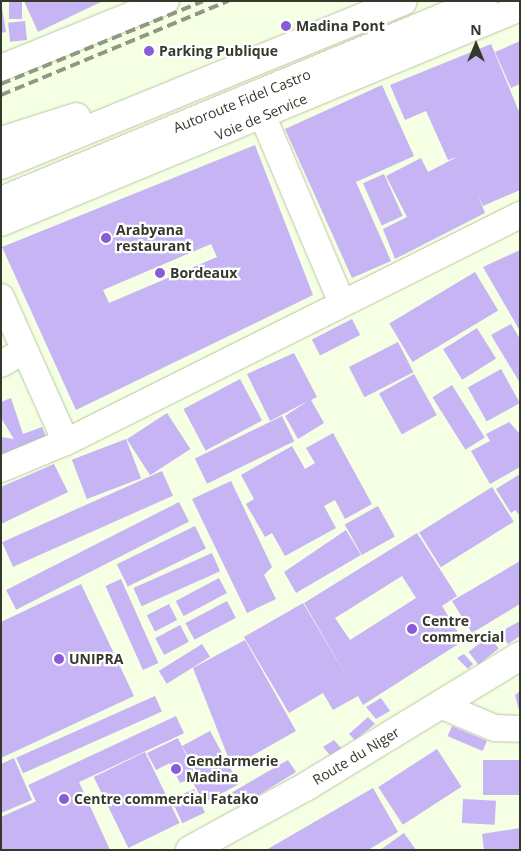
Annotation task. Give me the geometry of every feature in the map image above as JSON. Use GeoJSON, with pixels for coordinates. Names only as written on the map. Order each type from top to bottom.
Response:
{"type":"FeatureCollection","features":[{"type":"Feature","properties":{"kind":"main road"},"geometry":{"type":"LineString","coordinates":[[1,165],[404,1]]}},
{"type":"Feature","properties":{"kind":"main road","name":"Autoroute Fidel Castro"},"geometry":{"type":"LineString","coordinates":[[1,201],[483,1]]}},
{"type":"Feature","properties":{"kind":"main road"},"geometry":{"type":"LineString","coordinates":[[1,141],[255,62]]}},
{"type":"Feature","properties":{"kind":"main road","name":"Route du Niger"},"geometry":{"type":"LineString","coordinates":[[190,850],[217,843],[520,656]]}},
{"type":"Feature","properties":{"kind":"street"},"geometry":{"type":"LineString","coordinates":[[1,68],[166,1]]}},
{"type":"Feature","properties":{"kind":"street","name":"Voie de Service"},"geometry":{"type":"LineString","coordinates":[[1,223],[263,117],[520,8]]}},
{"type":"Feature","properties":{"kind":"street"},"geometry":{"type":"LineString","coordinates":[[263,117],[341,301]]}},
{"type":"Feature","properties":{"kind":"street"},"geometry":{"type":"LineString","coordinates":[[1,469],[66,442],[341,301],[520,215]]}},
{"type":"Feature","properties":{"kind":"street"},"geometry":{"type":"LineString","coordinates":[[1,297],[12,358],[66,442]]}},
{"type":"Feature","properties":{"kind":"street"},"geometry":{"type":"LineString","coordinates":[[440,705],[495,728],[520,729]]}},
{"type":"Feature","properties":{"kind":"building"},"geometry":{"type":"Polygon","coordinates":[[[9,1],[22,1],[22,19],[9,19],[9,1]]]}},
{"type":"Feature","properties":{"kind":"building"},"geometry":{"type":"Polygon","coordinates":[[[24,1],[103,1],[38,32],[24,1]]]}},
{"type":"Feature","properties":{"kind":"building"},"geometry":{"type":"Polygon","coordinates":[[[1,2],[6,32],[1,33],[1,2]]]}},
{"type":"Feature","properties":{"kind":"building"},"geometry":{"type":"Polygon","coordinates":[[[25,21],[27,40],[10,42],[8,23],[25,21]]]}},
{"type":"Feature","properties":{"kind":"building"},"geometry":{"type":"Polygon","coordinates":[[[520,41],[520,84],[511,88],[495,52],[520,41]]]}},
{"type":"Feature","properties":{"kind":"building"},"geometry":{"type":"Polygon","coordinates":[[[491,44],[520,114],[520,190],[483,206],[478,195],[485,213],[395,259],[383,229],[407,217],[386,176],[421,158],[428,172],[457,157],[448,160],[426,111],[405,120],[390,85],[491,44]]]}},
{"type":"Feature","properties":{"kind":"building"},"geometry":{"type":"Polygon","coordinates":[[[382,85],[414,156],[356,182],[391,261],[352,278],[285,129],[382,85]]]}},
{"type":"Feature","properties":{"kind":"building"},"geometry":{"type":"Polygon","coordinates":[[[255,145],[313,295],[76,410],[2,247],[255,145]],[[211,244],[103,290],[109,303],[217,257],[211,244]]]}},
{"type":"Feature","properties":{"kind":"building"},"geometry":{"type":"Polygon","coordinates":[[[384,174],[403,216],[382,225],[363,183],[384,174]]]}},
{"type":"Feature","properties":{"kind":"building"},"geometry":{"type":"Polygon","coordinates":[[[520,250],[520,331],[483,267],[520,250]]]}},
{"type":"Feature","properties":{"kind":"building"},"geometry":{"type":"Polygon","coordinates":[[[475,272],[498,311],[412,362],[389,324],[475,272]]]}},
{"type":"Feature","properties":{"kind":"building"},"geometry":{"type":"Polygon","coordinates":[[[352,319],[360,335],[320,355],[312,339],[352,319]]]}},
{"type":"Feature","properties":{"kind":"building"},"geometry":{"type":"Polygon","coordinates":[[[511,324],[520,339],[520,383],[491,335],[511,324]]]}},
{"type":"Feature","properties":{"kind":"building"},"geometry":{"type":"Polygon","coordinates":[[[477,328],[496,359],[462,380],[443,349],[477,328]]]}},
{"type":"Feature","properties":{"kind":"building"},"geometry":{"type":"Polygon","coordinates":[[[398,342],[413,372],[364,397],[349,367],[398,342]]]}},
{"type":"Feature","properties":{"kind":"building"},"geometry":{"type":"Polygon","coordinates":[[[294,353],[317,397],[311,400],[324,423],[298,439],[285,416],[308,401],[270,421],[247,374],[294,353]]]}},
{"type":"Feature","properties":{"kind":"building"},"geometry":{"type":"Polygon","coordinates":[[[501,369],[520,403],[487,422],[468,387],[501,369]]]}},
{"type":"Feature","properties":{"kind":"building"},"geometry":{"type":"Polygon","coordinates":[[[414,374],[437,415],[402,434],[379,393],[414,374]]]}},
{"type":"Feature","properties":{"kind":"building"},"geometry":{"type":"Polygon","coordinates":[[[240,379],[262,420],[206,451],[183,409],[240,379]]]}},
{"type":"Feature","properties":{"kind":"building"},"geometry":{"type":"Polygon","coordinates":[[[452,385],[485,438],[465,450],[432,397],[452,385]]]}},
{"type":"Feature","properties":{"kind":"building"},"geometry":{"type":"Polygon","coordinates":[[[11,398],[23,434],[42,427],[46,437],[1,456],[1,437],[14,439],[1,418],[1,402],[11,398]]]}},
{"type":"Feature","properties":{"kind":"building"},"geometry":{"type":"Polygon","coordinates":[[[167,413],[190,449],[150,475],[127,439],[167,413]]]}},
{"type":"Feature","properties":{"kind":"building"},"geometry":{"type":"Polygon","coordinates":[[[282,416],[294,441],[207,484],[195,459],[282,416]]]}},
{"type":"Feature","properties":{"kind":"building"},"geometry":{"type":"Polygon","coordinates":[[[509,422],[520,434],[520,467],[490,484],[471,451],[490,441],[486,434],[509,422]]]}},
{"type":"Feature","properties":{"kind":"building"},"geometry":{"type":"Polygon","coordinates":[[[333,433],[372,504],[345,519],[335,500],[324,506],[336,528],[285,556],[272,533],[265,537],[246,504],[254,499],[241,475],[292,446],[305,469],[315,463],[306,448],[333,433]]]}},
{"type":"Feature","properties":{"kind":"building"},"geometry":{"type":"Polygon","coordinates":[[[126,439],[141,478],[87,499],[72,460],[126,439]]]}},
{"type":"Feature","properties":{"kind":"building"},"geometry":{"type":"Polygon","coordinates":[[[54,464],[68,492],[1,524],[1,487],[54,464]]]}},
{"type":"Feature","properties":{"kind":"building"},"geometry":{"type":"Polygon","coordinates":[[[162,471],[173,496],[13,567],[2,542],[162,471]]]}},
{"type":"Feature","properties":{"kind":"building"},"geometry":{"type":"Polygon","coordinates":[[[520,474],[520,516],[515,510],[511,513],[496,489],[520,474]]]}},
{"type":"Feature","properties":{"kind":"building"},"geometry":{"type":"Polygon","coordinates":[[[231,481],[272,567],[264,575],[276,599],[247,613],[192,499],[231,481]]]}},
{"type":"Feature","properties":{"kind":"building"},"geometry":{"type":"Polygon","coordinates":[[[492,487],[514,522],[441,567],[419,533],[492,487]]]}},
{"type":"Feature","properties":{"kind":"building"},"geometry":{"type":"Polygon","coordinates":[[[179,502],[189,522],[16,610],[6,590],[179,502]]]}},
{"type":"Feature","properties":{"kind":"building"},"geometry":{"type":"Polygon","coordinates":[[[378,506],[395,537],[362,555],[345,524],[378,506]]]}},
{"type":"Feature","properties":{"kind":"building"},"geometry":{"type":"Polygon","coordinates":[[[195,526],[206,548],[128,587],[117,564],[195,526]]]}},
{"type":"Feature","properties":{"kind":"building"},"geometry":{"type":"Polygon","coordinates":[[[346,530],[361,555],[296,593],[284,572],[346,530]]]}},
{"type":"Feature","properties":{"kind":"building","name":"Centre commercial"},"geometry":{"type":"Polygon","coordinates":[[[417,533],[457,596],[442,606],[463,641],[363,705],[358,696],[333,710],[323,693],[289,713],[244,637],[303,603],[350,682],[304,603],[417,533]],[[402,576],[335,618],[350,640],[416,598],[402,576]]]}},
{"type":"Feature","properties":{"kind":"building"},"geometry":{"type":"Polygon","coordinates":[[[212,553],[220,571],[142,606],[133,588],[212,553]]]}},
{"type":"Feature","properties":{"kind":"building"},"geometry":{"type":"Polygon","coordinates":[[[520,561],[520,604],[472,633],[452,601],[520,561]]]}},
{"type":"Feature","properties":{"kind":"building"},"geometry":{"type":"Polygon","coordinates":[[[219,578],[227,593],[184,616],[176,601],[219,578]]]}},
{"type":"Feature","properties":{"kind":"building"},"geometry":{"type":"Polygon","coordinates":[[[121,579],[158,663],[143,670],[105,586],[121,579]]]}},
{"type":"Feature","properties":{"kind":"building","name":"UNIPRA"},"geometry":{"type":"Polygon","coordinates":[[[81,584],[134,696],[1,758],[1,622],[81,584]]]}},
{"type":"Feature","properties":{"kind":"building"},"geometry":{"type":"Polygon","coordinates":[[[227,601],[236,618],[194,640],[186,623],[227,601]]]}},
{"type":"Feature","properties":{"kind":"building"},"geometry":{"type":"Polygon","coordinates":[[[169,604],[177,620],[155,631],[147,615],[169,604]]]}},
{"type":"Feature","properties":{"kind":"building"},"geometry":{"type":"Polygon","coordinates":[[[520,621],[520,636],[508,644],[500,632],[520,621]]]}},
{"type":"Feature","properties":{"kind":"building"},"geometry":{"type":"Polygon","coordinates":[[[180,625],[189,642],[164,655],[155,638],[180,625]]]}},
{"type":"Feature","properties":{"kind":"building"},"geometry":{"type":"Polygon","coordinates":[[[489,636],[499,649],[478,665],[469,652],[489,636]]]}},
{"type":"Feature","properties":{"kind":"building"},"geometry":{"type":"Polygon","coordinates":[[[245,640],[296,731],[232,767],[193,668],[245,640]]]}},
{"type":"Feature","properties":{"kind":"building"},"geometry":{"type":"Polygon","coordinates":[[[202,644],[210,657],[167,684],[159,671],[202,644]]]}},
{"type":"Feature","properties":{"kind":"building"},"geometry":{"type":"Polygon","coordinates":[[[464,654],[473,664],[468,669],[457,658],[464,654]]]}},
{"type":"Feature","properties":{"kind":"building"},"geometry":{"type":"Polygon","coordinates":[[[520,691],[520,714],[515,695],[520,691]]]}},
{"type":"Feature","properties":{"kind":"building"},"geometry":{"type":"Polygon","coordinates":[[[155,696],[162,712],[23,773],[16,758],[155,696]]]}},
{"type":"Feature","properties":{"kind":"building"},"geometry":{"type":"Polygon","coordinates":[[[381,698],[390,711],[376,719],[366,707],[381,698]]]}},
{"type":"Feature","properties":{"kind":"building"},"geometry":{"type":"Polygon","coordinates":[[[176,716],[184,733],[36,802],[28,785],[176,716]]]}},
{"type":"Feature","properties":{"kind":"building"},"geometry":{"type":"Polygon","coordinates":[[[368,717],[375,724],[355,740],[349,734],[368,717]]]}},
{"type":"Feature","properties":{"kind":"building"},"geometry":{"type":"Polygon","coordinates":[[[452,726],[487,741],[483,751],[448,736],[452,726]]]}},
{"type":"Feature","properties":{"kind":"building"},"geometry":{"type":"Polygon","coordinates":[[[210,731],[239,784],[204,803],[192,781],[200,777],[182,746],[210,731]]]}},
{"type":"Feature","properties":{"kind":"building"},"geometry":{"type":"Polygon","coordinates":[[[178,738],[196,776],[180,783],[170,763],[156,770],[147,753],[178,738]]]}},
{"type":"Feature","properties":{"kind":"building"},"geometry":{"type":"Polygon","coordinates":[[[334,740],[342,749],[330,755],[323,747],[334,740]]]}},
{"type":"Feature","properties":{"kind":"building"},"geometry":{"type":"Polygon","coordinates":[[[437,749],[462,787],[403,825],[378,787],[437,749]]]}},
{"type":"Feature","properties":{"kind":"building"},"geometry":{"type":"Polygon","coordinates":[[[145,752],[180,823],[128,848],[94,777],[145,752]]]}},
{"type":"Feature","properties":{"kind":"building"},"geometry":{"type":"Polygon","coordinates":[[[14,758],[32,800],[1,813],[1,764],[14,758]]]}},
{"type":"Feature","properties":{"kind":"building"},"geometry":{"type":"Polygon","coordinates":[[[288,760],[296,772],[238,808],[229,794],[288,760]]]}},
{"type":"Feature","properties":{"kind":"building"},"geometry":{"type":"Polygon","coordinates":[[[483,760],[520,760],[520,795],[483,795],[483,760]]]}},
{"type":"Feature","properties":{"kind":"building","name":"Centre commercial Fatako"},"geometry":{"type":"Polygon","coordinates":[[[79,782],[110,850],[1,850],[1,817],[79,782]]]}},
{"type":"Feature","properties":{"kind":"building"},"geometry":{"type":"Polygon","coordinates":[[[373,788],[398,832],[368,850],[266,850],[373,788]]]}},
{"type":"Feature","properties":{"kind":"building"},"geometry":{"type":"Polygon","coordinates":[[[194,789],[205,813],[182,823],[171,800],[194,789]]]}},
{"type":"Feature","properties":{"kind":"building"},"geometry":{"type":"Polygon","coordinates":[[[463,799],[496,801],[495,825],[462,823],[463,799]]]}},
{"type":"Feature","properties":{"kind":"building"},"geometry":{"type":"Polygon","coordinates":[[[520,828],[520,850],[484,850],[482,834],[520,828]]]}},
{"type":"Feature","properties":{"kind":"building"},"geometry":{"type":"Polygon","coordinates":[[[404,833],[416,850],[380,850],[404,833]]]}},
{"type":"Feature","properties":{"kind":"railway"},"geometry":{"type":"LineString","coordinates":[[1,84],[203,1]]}},
{"type":"Feature","properties":{"kind":"railway"},"geometry":{"type":"LineString","coordinates":[[1,95],[228,1]]}},
{"type":"Feature","properties":{"kind":"place","name":"Madina Pont"},"geometry":{"type":"Point","coordinates":[286,26]}},
{"type":"Feature","properties":{"kind":"place","name":"Parking Publique"},"geometry":{"type":"Point","coordinates":[149,51]}},
{"type":"Feature","properties":{"kind":"place","name":"Arabyana restaurant"},"geometry":{"type":"Point","coordinates":[106,238]}},
{"type":"Feature","properties":{"kind":"place","name":"Bordeaux"},"geometry":{"type":"Point","coordinates":[160,273]}},
{"type":"Feature","properties":{"kind":"place","name":"Centre commercial"},"geometry":{"type":"Point","coordinates":[412,629]}},
{"type":"Feature","properties":{"kind":"place","name":"UNIPRA"},"geometry":{"type":"Point","coordinates":[59,659]}},
{"type":"Feature","properties":{"kind":"place","name":"Gendarmerie Madina"},"geometry":{"type":"Point","coordinates":[176,769]}},
{"type":"Feature","properties":{"kind":"place","name":"Centre commercial Fatako"},"geometry":{"type":"Point","coordinates":[64,799]}}]}
